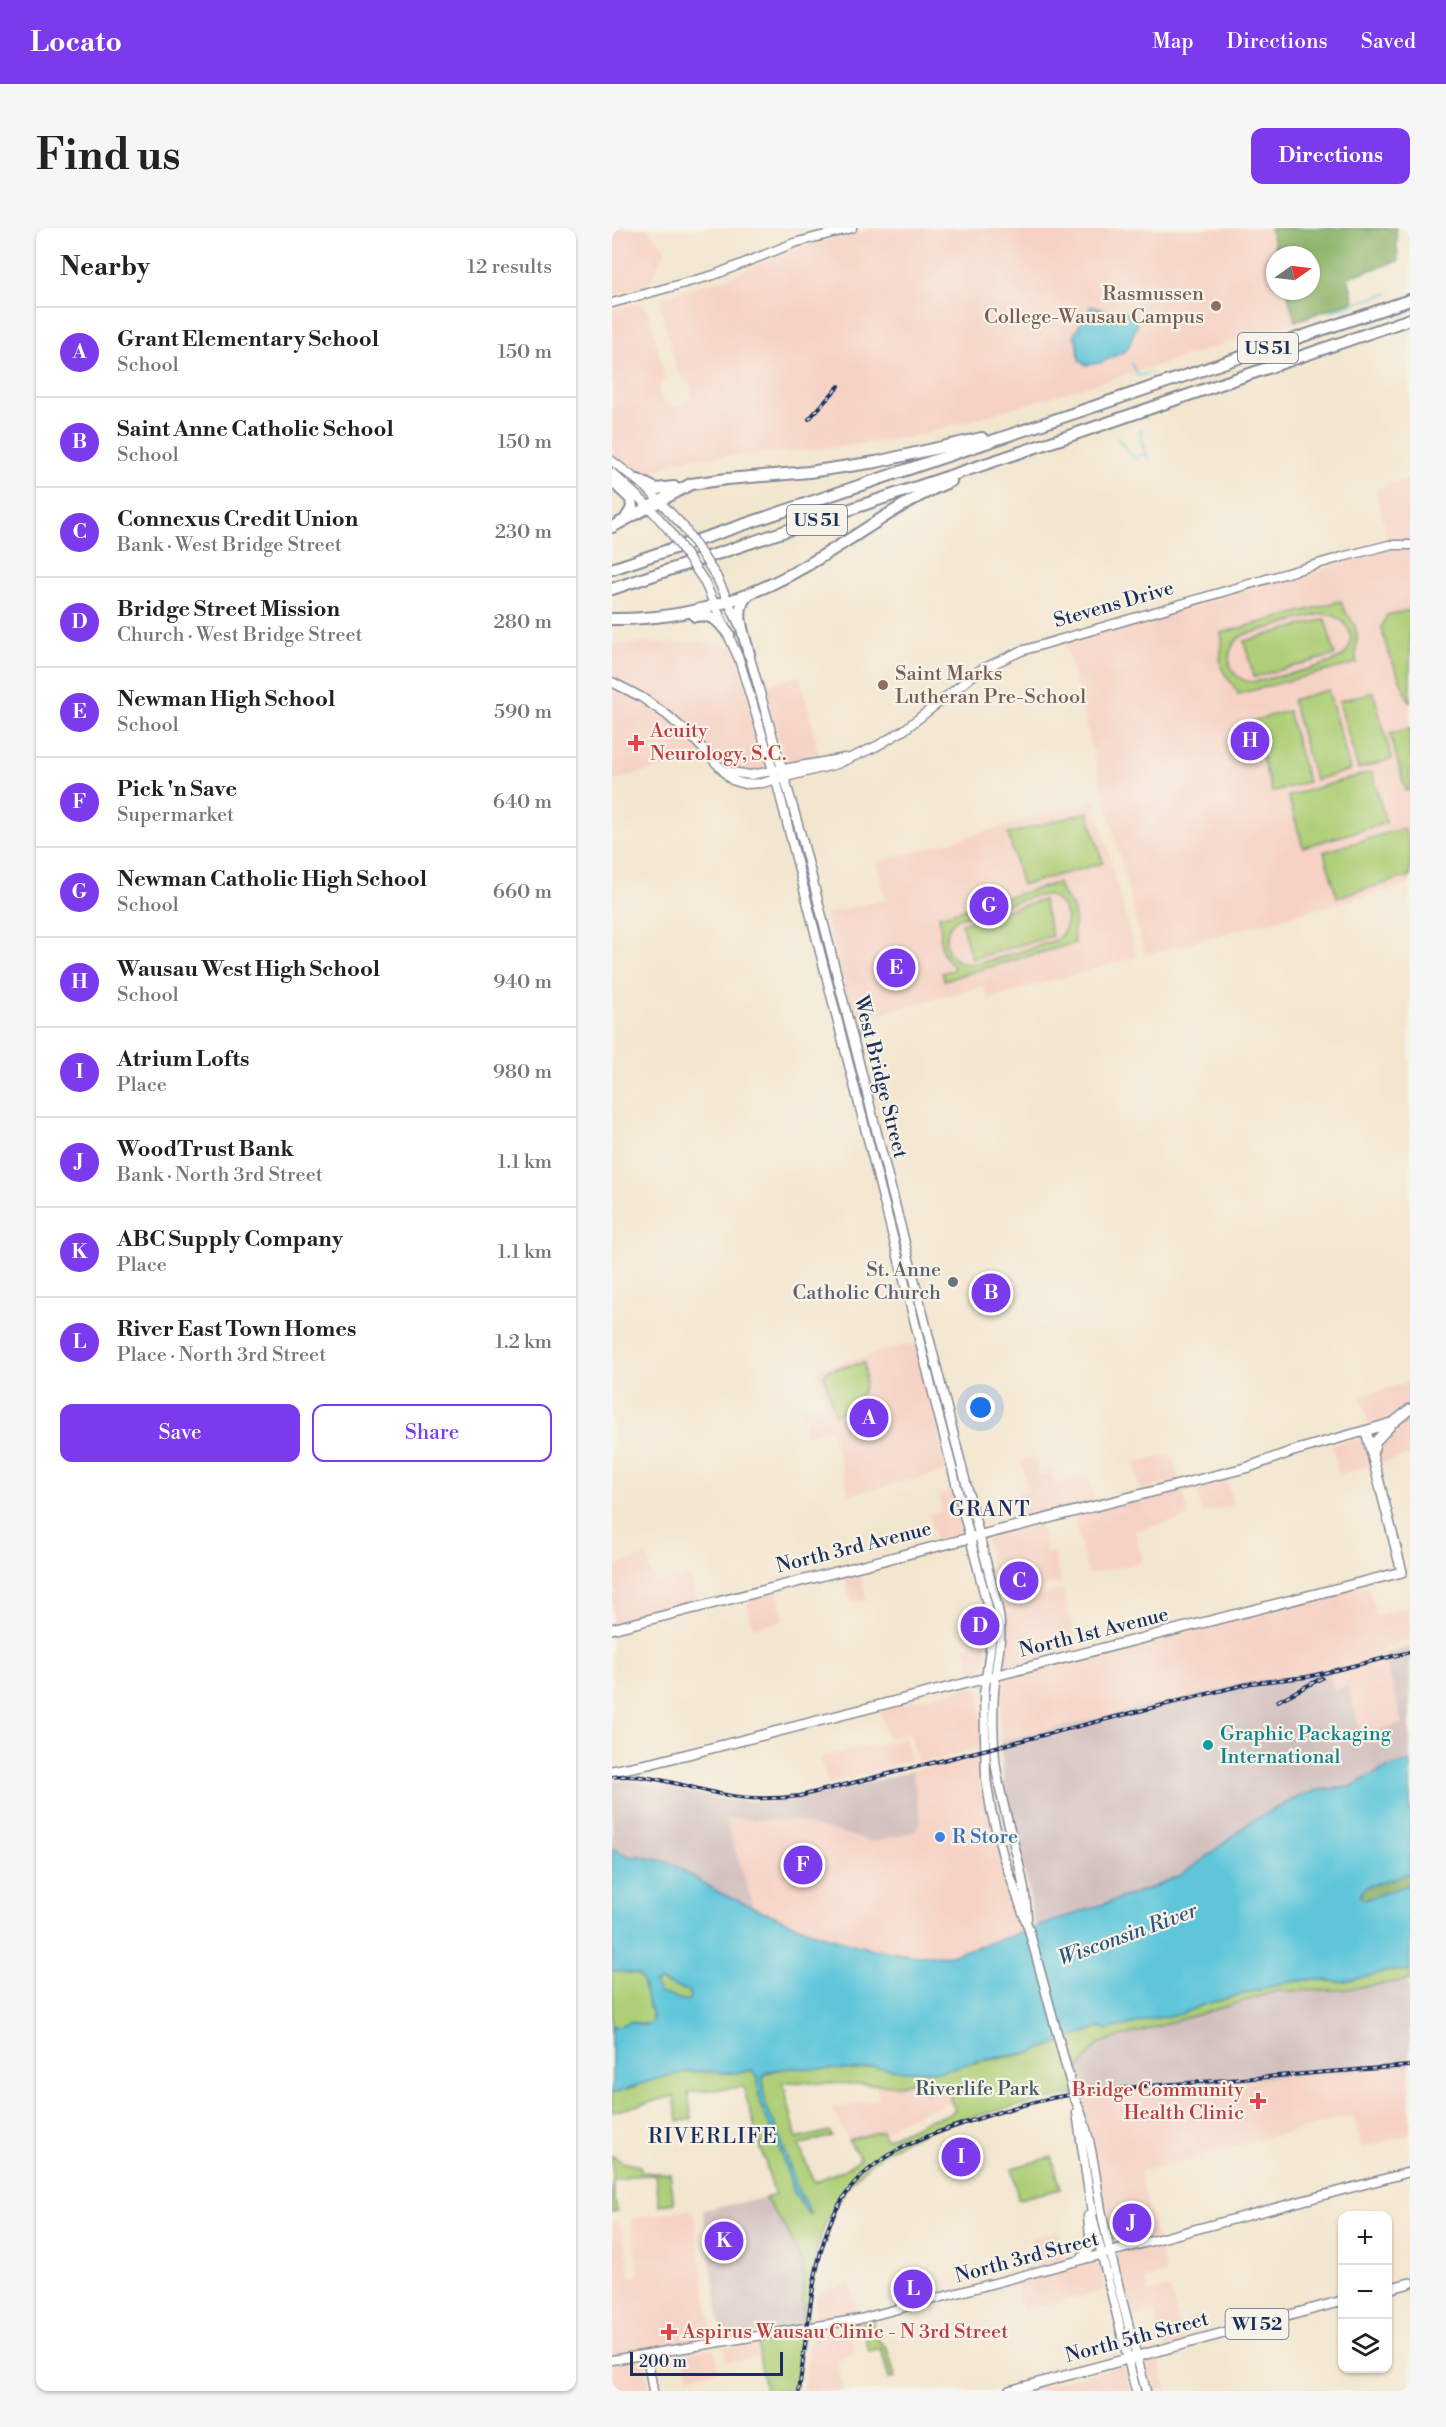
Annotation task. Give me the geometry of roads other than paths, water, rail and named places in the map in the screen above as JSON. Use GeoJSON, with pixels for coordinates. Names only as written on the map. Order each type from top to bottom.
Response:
{"type":"FeatureCollection","features":[{"type":"Feature","properties":{"kind":"highway","name":"US 51"},"geometry":{"type":"LineString","coordinates":[[612,569],[1410,300]]}},
{"type":"Feature","properties":{"kind":"highway","name":"US 51"},"geometry":{"type":"LineString","coordinates":[[612,589],[1023,452],[1410,319]]}},
{"type":"Feature","properties":{"kind":"highway"},"geometry":{"type":"LineString","coordinates":[[638,480],[663,490],[696,480],[809,472],[876,462],[1021,431]]}},
{"type":"Feature","properties":{"kind":"highway"},"geometry":{"type":"LineString","coordinates":[[616,619],[669,617],[750,594],[810,564],[922,494],[1023,452]]}},
{"type":"Feature","properties":{"kind":"highway"},"geometry":{"type":"LineString","coordinates":[[612,527],[691,484],[727,478]]}},
{"type":"Feature","properties":{"kind":"highway"},"geometry":{"type":"LineString","coordinates":[[612,481],[632,501],[631,510],[625,519]]}},
{"type":"Feature","properties":{"kind":"highway"},"geometry":{"type":"LineString","coordinates":[[749,654],[740,609],[742,600],[750,594]]}},
{"type":"Feature","properties":{"kind":"highway"},"geometry":{"type":"LineString","coordinates":[[616,619],[665,621],[706,615],[717,619],[729,635]]}},
{"type":"Feature","properties":{"kind":"main road"},"geometry":{"type":"LineString","coordinates":[[612,303],[714,275],[794,243],[852,228]]}},
{"type":"Feature","properties":{"kind":"main road","name":"West Bridge Street"},"geometry":{"type":"LineString","coordinates":[[612,461],[638,480],[659,500],[682,526],[716,576],[729,601],[749,654],[786,778],[1001,1623],[1001,1644],[996,1677],[994,1748],[1002,1801],[1024,1888],[1028,1924]]}},
{"type":"Feature","properties":{"kind":"main road","name":"West Bridge Street"},"geometry":{"type":"LineString","coordinates":[[612,473],[649,507],[670,531],[704,581],[744,674],[776,780],[991,1623],[991,1645],[985,1680],[986,1778],[993,1819],[1028,1924]]}},
{"type":"Feature","properties":{"kind":"main road","name":"Stevens Drive"},"geometry":{"type":"LineString","coordinates":[[612,681],[660,710],[687,733],[732,780],[741,784],[754,784],[786,778],[837,764],[853,757],[904,730],[989,665],[1030,647],[1376,548],[1410,545]]}},
{"type":"Feature","properties":{"kind":"main road","name":"Stevens Drive"},"geometry":{"type":"LineString","coordinates":[[724,770],[748,775],[853,757]]}},
{"type":"Feature","properties":{"kind":"main road"},"geometry":{"type":"LineString","coordinates":[[1372,1456],[1376,1441],[1410,1409]]}},
{"type":"Feature","properties":{"kind":"main road","name":"North 3rd Avenue"},"geometry":{"type":"LineString","coordinates":[[612,1629],[1249,1467],[1290,1452],[1394,1422]]}},
{"type":"Feature","properties":{"kind":"main road"},"geometry":{"type":"LineString","coordinates":[[1366,1431],[1406,1571]]}},
{"type":"Feature","properties":{"kind":"main road","name":"North 1st Avenue"},"geometry":{"type":"LineString","coordinates":[[612,1771],[653,1763],[985,1680],[1406,1571]]}},
{"type":"Feature","properties":{"kind":"main road"},"geometry":{"type":"LineString","coordinates":[[1028,1924],[1075,2099],[1088,2192],[1101,2255],[1132,2358],[1146,2391]]}},
{"type":"Feature","properties":{"kind":"main road"},"geometry":{"type":"LineString","coordinates":[[1075,2099],[1082,2112],[1089,2138],[1132,2358],[1136,2391]]}},
{"type":"Feature","properties":{"kind":"main road","name":"North 3rd Street"},"geometry":{"type":"LineString","coordinates":[[612,2360],[853,2321],[1410,2172]]}},
{"type":"Feature","properties":{"kind":"main road"},"geometry":{"type":"LineString","coordinates":[[1079,2260],[1089,2250],[1091,2244],[1088,2192]]}},
{"type":"Feature","properties":{"kind":"main road"},"geometry":{"type":"LineString","coordinates":[[1392,2288],[1410,2283]]}},
{"type":"Feature","properties":{"kind":"main road","name":"North 5th Street"},"geometry":{"type":"LineString","coordinates":[[1010,2391],[1338,2302]]}},
{"type":"Feature","properties":{"kind":"main road"},"geometry":{"type":"LineString","coordinates":[[647,2355],[653,2391]]}},
{"type":"Feature","properties":{"kind":"water"},"geometry":{"type":"Polygon","coordinates":[[[1093,306],[1113,315],[1132,311],[1137,325],[1127,350],[1100,363],[1086,365],[1079,360],[1074,335],[1090,307],[1093,306]]]}},
{"type":"Feature","properties":{"kind":"water","name":"Wisconsin River"},"geometry":{"type":"Polygon","coordinates":[[[1410,1761],[1410,1873],[1366,1887],[1359,1896],[1365,1900],[1410,1884],[1410,1969],[1407,1972],[1394,1970],[1340,1982],[1315,1979],[1289,1982],[1202,2005],[1181,2014],[1107,2030],[1100,2027],[1034,2052],[981,2060],[942,2071],[905,2071],[872,2067],[857,2070],[792,2068],[768,2071],[763,2077],[765,2103],[778,2132],[799,2193],[808,2207],[809,2215],[795,2195],[777,2141],[760,2104],[758,2078],[752,2070],[737,2073],[680,2073],[612,2094],[612,2026],[629,2022],[646,2025],[653,2020],[641,1978],[637,1974],[612,1970],[612,1849],[631,1857],[641,1856],[670,1863],[720,1893],[818,1934],[870,1949],[917,1956],[950,1955],[1156,1886],[1180,1875],[1204,1859],[1250,1822],[1300,1796],[1318,1790],[1350,1787],[1382,1770],[1410,1761]],[[660,1981],[655,1983],[659,1993],[686,2001],[690,1998],[689,1991],[660,1981]]]}},
{"type":"Feature","properties":{"kind":"waterway"},"geometry":{"type":"LineString","coordinates":[[1331,311],[1389,293]]}},
{"type":"Feature","properties":{"kind":"waterway"},"geometry":{"type":"LineString","coordinates":[[1132,364],[1138,376],[1151,372]]}},
{"type":"Feature","properties":{"kind":"waterway"},"geometry":{"type":"LineString","coordinates":[[1141,429],[1144,449],[1149,460]]}},
{"type":"Feature","properties":{"kind":"waterway"},"geometry":{"type":"LineString","coordinates":[[1117,437],[1133,458],[1137,459],[1142,454],[1146,454]]}},
{"type":"Feature","properties":{"kind":"railway"},"geometry":{"type":"LineString","coordinates":[[809,419],[839,386]]}},
{"type":"Feature","properties":{"kind":"railway"},"geometry":{"type":"LineString","coordinates":[[612,1777],[655,1779],[745,1798],[800,1796],[1251,1683],[1307,1677],[1410,1652]]}},
{"type":"Feature","properties":{"kind":"railway"},"geometry":{"type":"LineString","coordinates":[[1278,1701],[1322,1678]]}},
{"type":"Feature","properties":{"kind":"railway"},"geometry":{"type":"LineString","coordinates":[[799,2391],[812,2295],[822,2246],[830,2224],[850,2189],[863,2175],[894,2152],[947,2129],[1011,2108],[1057,2097],[1143,2086],[1410,2066]]}},
{"type":"Feature","properties":{"kind":"place","name":"Rasmussen College-Wausau Campus"},"geometry":{"type":"Point","coordinates":[1216,306]}},
{"type":"Feature","properties":{"kind":"place","name":"Saint Marks Lutheran Pre-School"},"geometry":{"type":"Point","coordinates":[883,685]}},
{"type":"Feature","properties":{"kind":"place","name":"Wausau West High School"},"geometry":{"type":"Point","coordinates":[1250,741]}},
{"type":"Feature","properties":{"kind":"place","name":"Acuity Neurology, S.C."},"geometry":{"type":"Point","coordinates":[636,743]}},
{"type":"Feature","properties":{"kind":"place","name":"Newman Catholic High School"},"geometry":{"type":"Point","coordinates":[989,906]}},
{"type":"Feature","properties":{"kind":"place","name":"Newman High School"},"geometry":{"type":"Point","coordinates":[896,968]}},
{"type":"Feature","properties":{"kind":"place","name":"St. Anne Catholic Church"},"geometry":{"type":"Point","coordinates":[953,1282]}},
{"type":"Feature","properties":{"kind":"place","name":"Saint Anne Catholic School"},"geometry":{"type":"Point","coordinates":[991,1293]}},
{"type":"Feature","properties":{"kind":"place","name":"Grant Elementary School"},"geometry":{"type":"Point","coordinates":[869,1418]}},
{"type":"Feature","properties":{"kind":"place","name":"Connexus Credit Union"},"geometry":{"type":"Point","coordinates":[1019,1581]}},
{"type":"Feature","properties":{"kind":"place","name":"Bridge Street Mission"},"geometry":{"type":"Point","coordinates":[980,1626]}},
{"type":"Feature","properties":{"kind":"place","name":"Graphic Packaging International"},"geometry":{"type":"Point","coordinates":[1208,1745]}},
{"type":"Feature","properties":{"kind":"place","name":"R Store"},"geometry":{"type":"Point","coordinates":[940,1837]}},
{"type":"Feature","properties":{"kind":"place","name":"Pick 'n Save"},"geometry":{"type":"Point","coordinates":[803,1865]}},
{"type":"Feature","properties":{"kind":"place","name":"Bridge Community Health Clinic"},"geometry":{"type":"Point","coordinates":[1258,2101]}},
{"type":"Feature","properties":{"kind":"place","name":"Atrium Lofts"},"geometry":{"type":"Point","coordinates":[961,2157]}},
{"type":"Feature","properties":{"kind":"place","name":"WoodTrust Bank"},"geometry":{"type":"Point","coordinates":[1132,2223]}},
{"type":"Feature","properties":{"kind":"place","name":"ABC Supply Company"},"geometry":{"type":"Point","coordinates":[724,2241]}},
{"type":"Feature","properties":{"kind":"place","name":"River East Town Homes"},"geometry":{"type":"Point","coordinates":[913,2289]}},
{"type":"Feature","properties":{"kind":"place","name":"Aspirus Wausau Clinic - N 3rd Street"},"geometry":{"type":"Point","coordinates":[669,2332]}},
{"type":"Feature","properties":{"kind":"district","name":"GRANT"},"geometry":{"type":"Point","coordinates":[990,1510]}},
{"type":"Feature","properties":{"kind":"district","name":"RIVERLIFE"},"geometry":{"type":"Point","coordinates":[713,2137]}},
{"type":"Feature","properties":{"kind":"park label","name":"Riverlife Park"},"geometry":{"type":"Point","coordinates":[977,2089]}}]}
